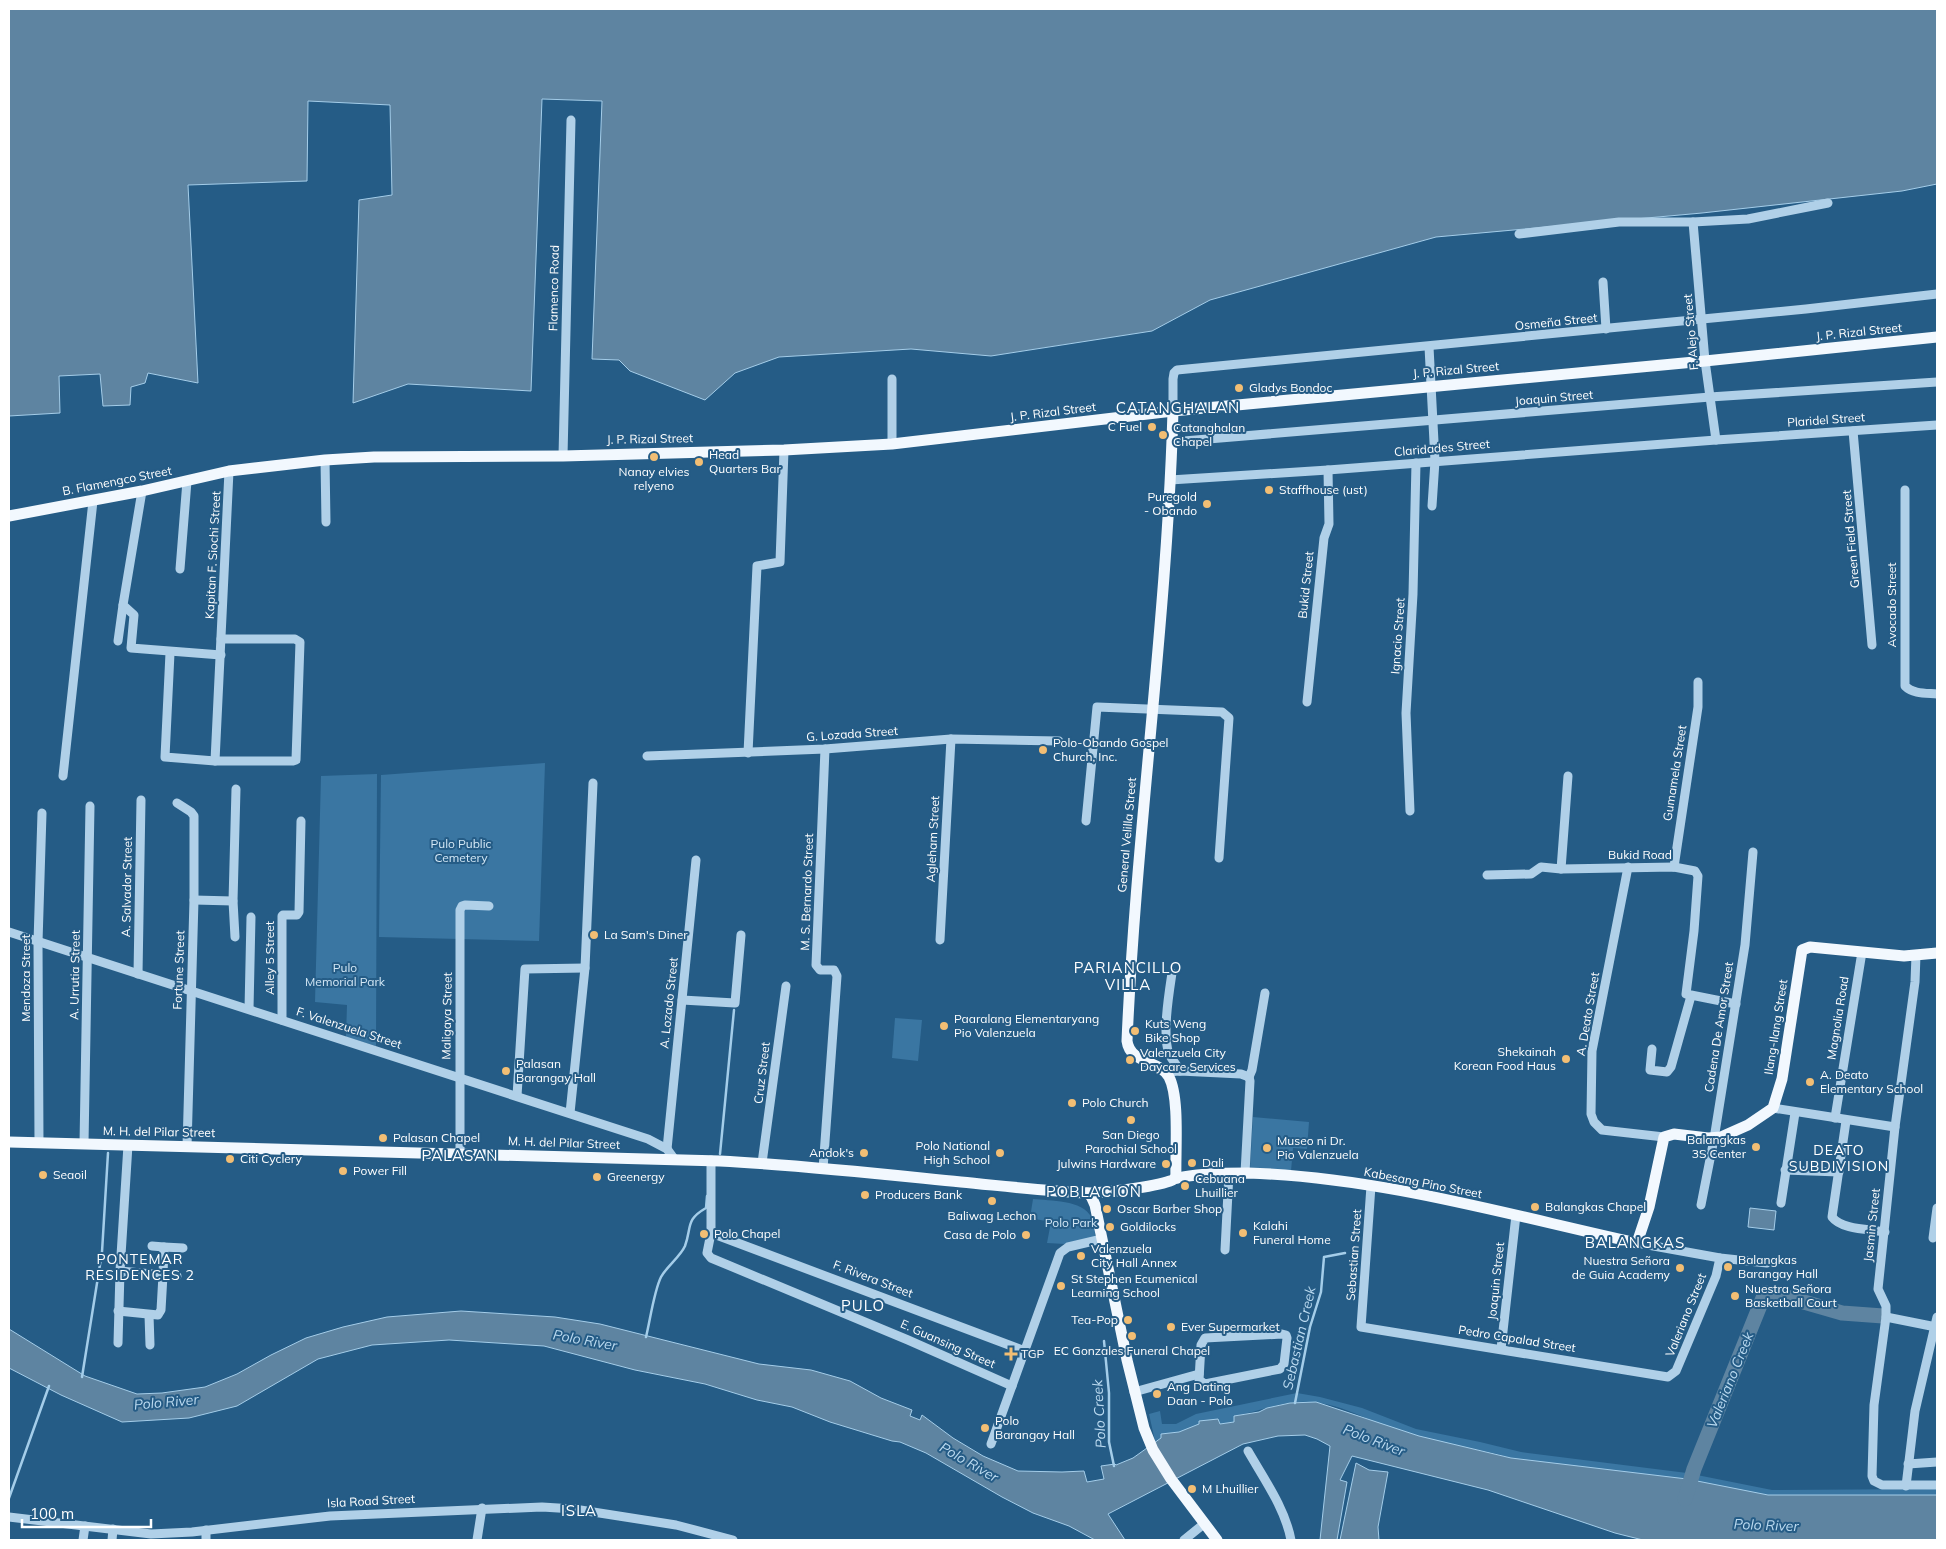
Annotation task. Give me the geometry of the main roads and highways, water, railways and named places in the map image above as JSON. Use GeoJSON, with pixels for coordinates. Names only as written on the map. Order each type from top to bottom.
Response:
{"type":"FeatureCollection","features":[{"type":"Feature","properties":{"kind":"main road","name":"J. P. Rizal Street"},"geometry":{"type":"LineString","coordinates":[[229,471],[325,460],[374,457],[563,456],[784,450],[892,444],[1174,411],[1937,337]]}},
{"type":"Feature","properties":{"kind":"main road","name":"General Velilla Street"},"geometry":{"type":"LineString","coordinates":[[1174,411],[1154,710],[1131,947],[1126,1041],[1131,1052],[1166,1072],[1170,1078],[1175,1094],[1176,1178]]}},
{"type":"Feature","properties":{"kind":"main road","name":"B. Flamengco Street"},"geometry":{"type":"LineString","coordinates":[[9,516],[142,491],[229,471]]}},
{"type":"Feature","properties":{"kind":"main road","name":"Ilang-Ilang Street"},"geometry":{"type":"LineString","coordinates":[[1637,1243],[1649,1207],[1664,1137],[1674,1134],[1714,1139],[1748,1125],[1773,1108],[1782,1079],[1802,950],[1810,947],[1916,955],[1937,953]]}},
{"type":"Feature","properties":{"kind":"main road","name":"M. H. del Pilar Street"},"geometry":{"type":"LineString","coordinates":[[9,1142],[711,1160],[1087,1193],[1153,1185],[1176,1178]]}},
{"type":"Feature","properties":{"kind":"main road","name":"Kabesang Pino Street"},"geometry":{"type":"LineString","coordinates":[[1176,1178],[1245,1173],[1308,1176],[1371,1186],[1516,1215],[1637,1243]]}},
{"type":"Feature","properties":{"kind":"main road"},"geometry":{"type":"LineString","coordinates":[[1087,1193],[1094,1200],[1134,1392],[1144,1428],[1153,1450],[1171,1480],[1217,1540]]}},
{"type":"Feature","properties":{"kind":"water"},"geometry":{"type":"Polygon","coordinates":[[[9,9],[1937,9],[1937,184],[1902,191],[1702,213],[1436,237],[1210,300],[1152,331],[991,356],[911,349],[779,357],[735,373],[705,400],[630,371],[619,360],[592,359],[602,101],[542,99],[531,391],[408,384],[353,403],[359,200],[392,195],[390,105],[308,101],[307,181],[188,185],[198,383],[148,373],[145,383],[131,387],[130,405],[103,406],[100,374],[59,376],[60,413],[9,416],[9,9]]]}},
{"type":"Feature","properties":{"kind":"water"},"geometry":{"type":"Polygon","coordinates":[[[1750,1208],[1776,1211],[1774,1230],[1748,1227],[1750,1208]]]}},
{"type":"Feature","properties":{"kind":"water","name":"Polo River"},"geometry":{"type":"Polygon","coordinates":[[[461,1311],[555,1317],[600,1324],[759,1364],[811,1370],[850,1381],[881,1398],[912,1410],[910,1416],[920,1420],[922,1415],[953,1438],[983,1456],[1018,1471],[1084,1471],[1087,1482],[1104,1479],[1101,1466],[1116,1465],[1133,1458],[1161,1438],[1161,1434],[1179,1432],[1199,1424],[1199,1421],[1218,1419],[1220,1424],[1234,1422],[1234,1416],[1259,1412],[1267,1408],[1290,1403],[1316,1402],[1419,1436],[1511,1458],[1687,1479],[1768,1495],[1937,1495],[1937,1540],[1643,1540],[1615,1533],[1488,1490],[1352,1456],[1340,1480],[1347,1482],[1337,1540],[1320,1540],[1330,1446],[1305,1435],[1278,1436],[1243,1444],[1108,1514],[1125,1540],[1095,1540],[1069,1526],[1033,1513],[926,1453],[900,1442],[830,1422],[792,1407],[757,1400],[705,1384],[635,1370],[544,1346],[449,1340],[372,1345],[318,1359],[237,1406],[189,1418],[122,1422],[61,1395],[9,1368],[9,1329],[85,1376],[137,1394],[162,1393],[205,1387],[237,1374],[306,1338],[343,1327],[387,1317],[461,1311]]]}},
{"type":"Feature","properties":{"kind":"water"},"geometry":{"type":"Polygon","coordinates":[[[1356,1463],[1369,1470],[1388,1472],[1378,1527],[1379,1540],[1340,1540],[1356,1463]]]}},
{"type":"Feature","properties":{"kind":"waterway"},"geometry":{"type":"LineString","coordinates":[[720,1154],[734,1010]]}},
{"type":"Feature","properties":{"kind":"waterway"},"geometry":{"type":"LineString","coordinates":[[82,1377],[102,1252],[108,1153]]}},
{"type":"Feature","properties":{"kind":"waterway"},"geometry":{"type":"LineString","coordinates":[[646,1337],[654,1298],[661,1277],[683,1250],[690,1224],[695,1216],[706,1208],[707,1196]]}},
{"type":"Feature","properties":{"kind":"waterway","name":"Sebastian Creek"},"geometry":{"type":"LineString","coordinates":[[1295,1403],[1310,1327],[1321,1292],[1324,1257],[1345,1253]]}},
{"type":"Feature","properties":{"kind":"waterway","name":"Valeriano Creek"},"geometry":{"type":"LineString","coordinates":[[1685,1499],[1694,1469],[1765,1293],[1783,1296],[1842,1313],[1883,1316]]}},
{"type":"Feature","properties":{"kind":"waterway","name":"Polo Creek"},"geometry":{"type":"LineString","coordinates":[[1104,1341],[1109,1393],[1109,1442],[1114,1466]]}},
{"type":"Feature","properties":{"kind":"waterway"},"geometry":{"type":"LineString","coordinates":[[9,1498],[49,1386]]}},
{"type":"Feature","properties":{"kind":"place","name":"Gladys Bondoc"},"geometry":{"type":"Point","coordinates":[1239,388]}},
{"type":"Feature","properties":{"kind":"place","name":"C Fuel"},"geometry":{"type":"Point","coordinates":[1152,427]}},
{"type":"Feature","properties":{"kind":"place","name":"Catanghalan Chapel"},"geometry":{"type":"Point","coordinates":[1163,435]}},
{"type":"Feature","properties":{"kind":"place","name":"Nanay elvies relyeno"},"geometry":{"type":"Point","coordinates":[654,457]}},
{"type":"Feature","properties":{"kind":"place","name":"Head Quarters Bar"},"geometry":{"type":"Point","coordinates":[699,462]}},
{"type":"Feature","properties":{"kind":"place","name":"Staffhouse (ust)"},"geometry":{"type":"Point","coordinates":[1269,490]}},
{"type":"Feature","properties":{"kind":"place","name":"Puregold - Obando"},"geometry":{"type":"Point","coordinates":[1207,504]}},
{"type":"Feature","properties":{"kind":"place","name":"Polo-Obando Gospel Church, Inc."},"geometry":{"type":"Point","coordinates":[1043,750]}},
{"type":"Feature","properties":{"kind":"place","name":"La Sam's Diner"},"geometry":{"type":"Point","coordinates":[594,935]}},
{"type":"Feature","properties":{"kind":"place","name":"Paaralang Elementaryang Pio Valenzuela"},"geometry":{"type":"Point","coordinates":[944,1026]}},
{"type":"Feature","properties":{"kind":"place","name":"Kuts Weng Bike Shop"},"geometry":{"type":"Point","coordinates":[1135,1031]}},
{"type":"Feature","properties":{"kind":"place","name":"Shekainah Korean Food Haus"},"geometry":{"type":"Point","coordinates":[1566,1059]}},
{"type":"Feature","properties":{"kind":"place","name":"Valenzuela City Daycare Services"},"geometry":{"type":"Point","coordinates":[1130,1060]}},
{"type":"Feature","properties":{"kind":"place","name":"Palasan Barangay Hall"},"geometry":{"type":"Point","coordinates":[506,1071]}},
{"type":"Feature","properties":{"kind":"place","name":"A. Deato Elementary School"},"geometry":{"type":"Point","coordinates":[1810,1082]}},
{"type":"Feature","properties":{"kind":"place","name":"Polo Church"},"geometry":{"type":"Point","coordinates":[1072,1103]}},
{"type":"Feature","properties":{"kind":"place","name":"San Diego Parochial School"},"geometry":{"type":"Point","coordinates":[1131,1120]}},
{"type":"Feature","properties":{"kind":"place","name":"Palasan Chapel"},"geometry":{"type":"Point","coordinates":[383,1138]}},
{"type":"Feature","properties":{"kind":"place","name":"Balangkas 3S Center"},"geometry":{"type":"Point","coordinates":[1756,1147]}},
{"type":"Feature","properties":{"kind":"place","name":"Museo ni Dr. Pio Valenzuela"},"geometry":{"type":"Point","coordinates":[1267,1148]}},
{"type":"Feature","properties":{"kind":"place","name":"Andok's"},"geometry":{"type":"Point","coordinates":[864,1153]}},
{"type":"Feature","properties":{"kind":"place","name":"Polo National High School"},"geometry":{"type":"Point","coordinates":[1000,1153]}},
{"type":"Feature","properties":{"kind":"place","name":"Citi Cyclery"},"geometry":{"type":"Point","coordinates":[230,1159]}},
{"type":"Feature","properties":{"kind":"place","name":"Dali"},"geometry":{"type":"Point","coordinates":[1192,1163]}},
{"type":"Feature","properties":{"kind":"place","name":"Julwins Hardware"},"geometry":{"type":"Point","coordinates":[1166,1164]}},
{"type":"Feature","properties":{"kind":"place","name":"Power Fill"},"geometry":{"type":"Point","coordinates":[343,1171]}},
{"type":"Feature","properties":{"kind":"place","name":"Seaoil"},"geometry":{"type":"Point","coordinates":[43,1175]}},
{"type":"Feature","properties":{"kind":"place","name":"Greenergy"},"geometry":{"type":"Point","coordinates":[597,1177]}},
{"type":"Feature","properties":{"kind":"place","name":"Cebuana Lhuillier"},"geometry":{"type":"Point","coordinates":[1185,1186]}},
{"type":"Feature","properties":{"kind":"place","name":"Producers Bank"},"geometry":{"type":"Point","coordinates":[865,1195]}},
{"type":"Feature","properties":{"kind":"place","name":"Baliwag Lechon"},"geometry":{"type":"Point","coordinates":[992,1201]}},
{"type":"Feature","properties":{"kind":"place","name":"Balangkas Chapel"},"geometry":{"type":"Point","coordinates":[1535,1207]}},
{"type":"Feature","properties":{"kind":"place","name":"Oscar Barber Shop"},"geometry":{"type":"Point","coordinates":[1107,1209]}},
{"type":"Feature","properties":{"kind":"place","name":"Goldilocks"},"geometry":{"type":"Point","coordinates":[1110,1227]}},
{"type":"Feature","properties":{"kind":"place","name":"Kalahi Funeral Home"},"geometry":{"type":"Point","coordinates":[1243,1233]}},
{"type":"Feature","properties":{"kind":"place","name":"Polo Chapel"},"geometry":{"type":"Point","coordinates":[704,1234]}},
{"type":"Feature","properties":{"kind":"place","name":"Casa de Polo"},"geometry":{"type":"Point","coordinates":[1026,1235]}},
{"type":"Feature","properties":{"kind":"place","name":"Valenzuela City Hall Annex"},"geometry":{"type":"Point","coordinates":[1081,1256]}},
{"type":"Feature","properties":{"kind":"place","name":"Balangkas Barangay Hall"},"geometry":{"type":"Point","coordinates":[1728,1267]}},
{"type":"Feature","properties":{"kind":"place","name":"Nuestra Señora de Guia Academy"},"geometry":{"type":"Point","coordinates":[1680,1268]}},
{"type":"Feature","properties":{"kind":"place","name":"St Stephen Ecumenical Learning School"},"geometry":{"type":"Point","coordinates":[1061,1286]}},
{"type":"Feature","properties":{"kind":"place","name":"Nuestra Señora Basketball Court"},"geometry":{"type":"Point","coordinates":[1735,1296]}},
{"type":"Feature","properties":{"kind":"place","name":"Tea-Pop"},"geometry":{"type":"Point","coordinates":[1128,1320]}},
{"type":"Feature","properties":{"kind":"place","name":"Ever Supermarket"},"geometry":{"type":"Point","coordinates":[1171,1327]}},
{"type":"Feature","properties":{"kind":"place","name":"EC Gonzales Funeral Chapel"},"geometry":{"type":"Point","coordinates":[1132,1336]}},
{"type":"Feature","properties":{"kind":"place","name":"TGP"},"geometry":{"type":"Point","coordinates":[1011,1354]}},
{"type":"Feature","properties":{"kind":"place","name":"Ang Dating Daan - Polo"},"geometry":{"type":"Point","coordinates":[1157,1394]}},
{"type":"Feature","properties":{"kind":"place","name":"Polo Barangay Hall"},"geometry":{"type":"Point","coordinates":[985,1428]}},
{"type":"Feature","properties":{"kind":"place","name":"M Lhuillier"},"geometry":{"type":"Point","coordinates":[1192,1489]}},
{"type":"Feature","properties":{"kind":"district","name":"CATANGHALAN"},"geometry":{"type":"Point","coordinates":[1178,408]}},
{"type":"Feature","properties":{"kind":"district","name":"PARIANCILLO VILLA"},"geometry":{"type":"Point","coordinates":[1128,976]}},
{"type":"Feature","properties":{"kind":"district","name":"PALASAN"},"geometry":{"type":"Point","coordinates":[460,1156]}},
{"type":"Feature","properties":{"kind":"district","name":"DEATO SUBDIVISION"},"geometry":{"type":"Point","coordinates":[1839,1158]}},
{"type":"Feature","properties":{"kind":"district","name":"POBLACION"},"geometry":{"type":"Point","coordinates":[1094,1192]}},
{"type":"Feature","properties":{"kind":"district","name":"BALANGKAS"},"geometry":{"type":"Point","coordinates":[1635,1243]}},
{"type":"Feature","properties":{"kind":"district","name":"PONTEMAR RESIDENCES 2"},"geometry":{"type":"Point","coordinates":[140,1268]}},
{"type":"Feature","properties":{"kind":"district","name":"PULO"},"geometry":{"type":"Point","coordinates":[863,1306]}},
{"type":"Feature","properties":{"kind":"district","name":"ISLA"},"geometry":{"type":"Point","coordinates":[579,1511]}},
{"type":"Feature","properties":{"kind":"park label","name":"Pulo Public Cemetery"},"geometry":{"type":"Point","coordinates":[461,851]}},
{"type":"Feature","properties":{"kind":"park label","name":"Pulo Memorial Park"},"geometry":{"type":"Point","coordinates":[345,975]}},
{"type":"Feature","properties":{"kind":"park label","name":"Polo Park"},"geometry":{"type":"Point","coordinates":[1071,1223]}}]}
